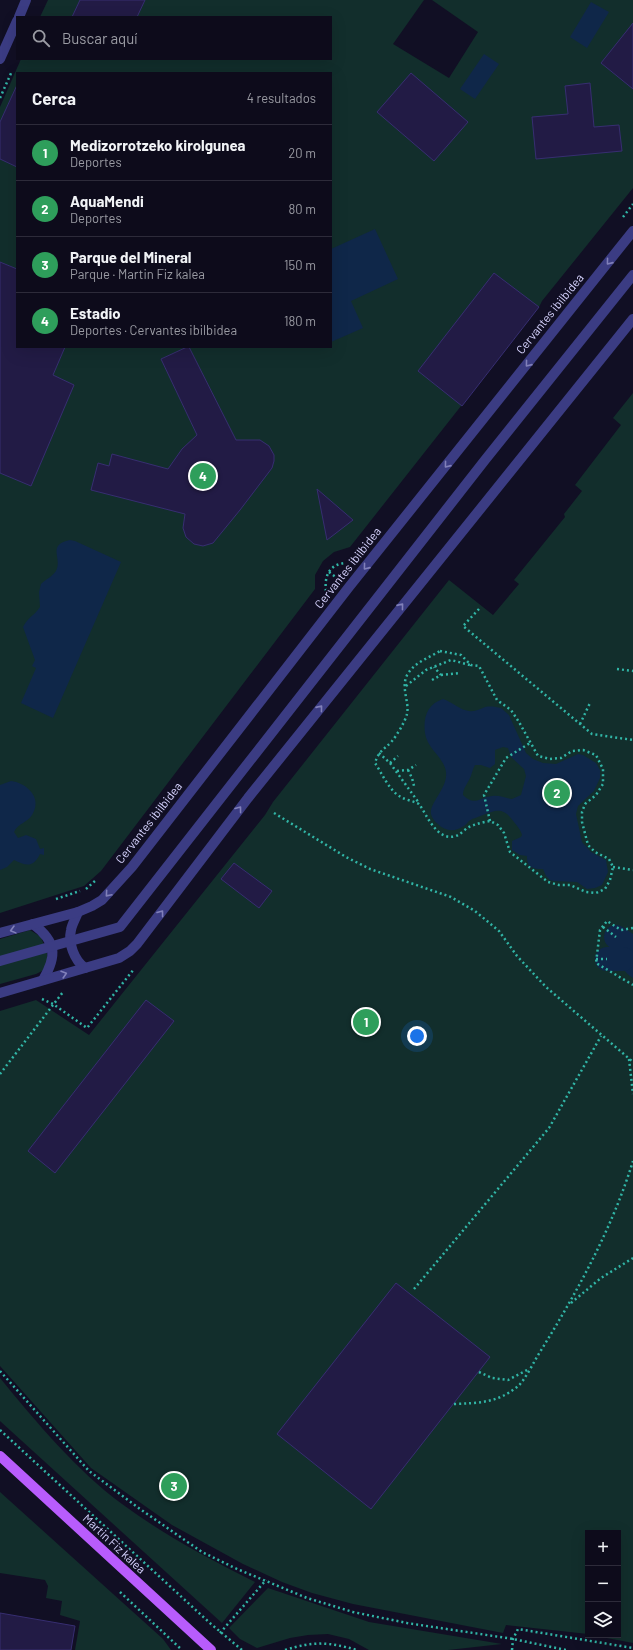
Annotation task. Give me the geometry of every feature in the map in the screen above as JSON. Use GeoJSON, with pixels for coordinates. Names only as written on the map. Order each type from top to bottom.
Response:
{"type":"FeatureCollection","features":[{"type":"Feature","properties":{"kind":"main road","name":"Martin Fiz kalea"},"geometry":{"type":"LineString","coordinates":[[0,1456],[210,1649]]}},
{"type":"Feature","properties":{"kind":"street"},"geometry":{"type":"LineString","coordinates":[[19,16],[26,0]]}},
{"type":"Feature","properties":{"kind":"street"},"geometry":{"type":"LineString","coordinates":[[0,59],[16,23]]}},
{"type":"Feature","properties":{"kind":"street","name":"Cervantes ibilbidea"},"geometry":{"type":"LineString","coordinates":[[0,933],[78,912],[102,900],[132,867],[349,587],[633,231]]}},
{"type":"Feature","properties":{"kind":"street"},"geometry":{"type":"LineString","coordinates":[[0,961],[120,927],[480,466],[633,275]]}},
{"type":"Feature","properties":{"kind":"street"},"geometry":{"type":"LineString","coordinates":[[0,993],[119,958],[130,951],[137,944],[253,792],[633,318]]}},
{"type":"Feature","properties":{"kind":"street"},"geometry":{"type":"LineString","coordinates":[[78,912],[71,929],[70,941],[82,969]]}},
{"type":"Feature","properties":{"kind":"street"},"geometry":{"type":"LineString","coordinates":[[33,924],[48,937],[52,946],[52,961],[50,968],[42,980]]}},
{"type":"Feature","properties":{"kind":"path"},"geometry":{"type":"LineString","coordinates":[[0,98],[15,66]]}},
{"type":"Feature","properties":{"kind":"path"},"geometry":{"type":"LineString","coordinates":[[480,610],[463,626],[592,734],[633,740]]}},
{"type":"Feature","properties":{"kind":"path"},"geometry":{"type":"LineString","coordinates":[[420,804],[400,797],[394,792],[375,763],[378,753],[391,742],[407,715],[405,687],[408,672],[418,664],[440,651],[461,655],[471,665]]}},
{"type":"Feature","properties":{"kind":"path"},"geometry":{"type":"LineString","coordinates":[[405,687],[426,670],[451,660],[480,666],[496,700],[511,710],[538,756],[550,759],[561,758],[572,751],[584,750],[596,755],[603,769],[603,784],[596,795],[585,804],[582,812],[582,822],[588,845],[595,852],[609,859],[614,867],[633,870]]}},
{"type":"Feature","properties":{"kind":"path"},"geometry":{"type":"LineString","coordinates":[[434,667],[441,674]]}},
{"type":"Feature","properties":{"kind":"path"},"geometry":{"type":"LineString","coordinates":[[617,669],[633,672]]}},
{"type":"Feature","properties":{"kind":"path"},"geometry":{"type":"LineString","coordinates":[[432,680],[441,674],[460,673]]}},
{"type":"Feature","properties":{"kind":"path"},"geometry":{"type":"LineString","coordinates":[[580,724],[590,703]]}},
{"type":"Feature","properties":{"kind":"path"},"geometry":{"type":"LineString","coordinates":[[490,821],[484,795],[506,758],[530,743]]}},
{"type":"Feature","properties":{"kind":"path"},"geometry":{"type":"LineString","coordinates":[[378,753],[390,763],[420,804],[433,827],[441,833],[449,836],[456,836],[469,827],[490,821],[498,825],[504,833],[510,852],[548,882],[559,885],[570,885],[586,892],[596,892],[605,889],[610,880],[614,867]]}},
{"type":"Feature","properties":{"kind":"path"},"geometry":{"type":"LineString","coordinates":[[390,763],[398,756]]}},
{"type":"Feature","properties":{"kind":"path"},"geometry":{"type":"LineString","coordinates":[[396,771],[408,770],[416,765]]}},
{"type":"Feature","properties":{"kind":"path"},"geometry":{"type":"LineString","coordinates":[[408,770],[414,786]]}},
{"type":"Feature","properties":{"kind":"path"},"geometry":{"type":"LineString","coordinates":[[412,778],[418,780]]}},
{"type":"Feature","properties":{"kind":"path"},"geometry":{"type":"LineString","coordinates":[[274,813],[346,857],[370,869],[451,897],[475,911],[499,931],[517,956],[546,988],[633,1062]]}},
{"type":"Feature","properties":{"kind":"path"},"geometry":{"type":"LineString","coordinates":[[633,928],[621,930],[607,921],[600,930],[596,959],[596,963],[633,985]]}},
{"type":"Feature","properties":{"kind":"path"},"geometry":{"type":"LineString","coordinates":[[603,926],[616,937]]}},
{"type":"Feature","properties":{"kind":"path"},"geometry":{"type":"LineString","coordinates":[[596,959],[607,959]]}},
{"type":"Feature","properties":{"kind":"path"},"geometry":{"type":"LineString","coordinates":[[0,1074],[82,969]]}},
{"type":"Feature","properties":{"kind":"path"},"geometry":{"type":"LineString","coordinates":[[414,1289],[549,1128],[601,1036]]}},
{"type":"Feature","properties":{"kind":"path"},"geometry":{"type":"LineString","coordinates":[[629,1058],[633,1094]]}},
{"type":"Feature","properties":{"kind":"path"},"geometry":{"type":"LineString","coordinates":[[454,1404],[484,1403],[505,1395],[519,1386],[569,1305],[617,1208],[633,1161]]}},
{"type":"Feature","properties":{"kind":"path"},"geometry":{"type":"LineString","coordinates":[[569,1305],[601,1278],[633,1258]]}},
{"type":"Feature","properties":{"kind":"path"},"geometry":{"type":"LineString","coordinates":[[479,1372],[492,1378],[508,1380],[530,1369]]}},
{"type":"Feature","properties":{"kind":"path"},"geometry":{"type":"LineString","coordinates":[[0,1371],[89,1471],[202,1552],[237,1569],[307,1598],[353,1612],[407,1623],[513,1639],[566,1650]]}},
{"type":"Feature","properties":{"kind":"path"},"geometry":{"type":"LineString","coordinates":[[0,1430],[242,1650]]}},
{"type":"Feature","properties":{"kind":"path"},"geometry":{"type":"LineString","coordinates":[[210,1649],[221,1632],[266,1580]]}},
{"type":"Feature","properties":{"kind":"path"},"geometry":{"type":"LineString","coordinates":[[512,1650],[513,1639],[518,1629],[633,1648]]}},
{"type":"Feature","properties":{"kind":"path"},"geometry":{"type":"LineString","coordinates":[[285,1650],[314,1644],[333,1644],[357,1650]]}},
{"type":"Feature","properties":{"kind":"green space"},"geometry":{"type":"Polygon","coordinates":[[[48,0],[424,0],[393,44],[449,78],[478,32],[432,0],[633,0],[633,188],[542,301],[539,307],[350,547],[334,552],[323,561],[315,575],[315,589],[101,871],[84,886],[0,913],[0,107],[21,60],[332,60],[332,16],[40,16],[48,0]]]}},
{"type":"Feature","properties":{"kind":"green space"},"geometry":{"type":"Polygon","coordinates":[[[633,393],[633,1643],[607,1638],[621,1638],[621,1530],[585,1530],[585,1634],[506,1625],[503,1633],[353,1604],[312,1593],[282,1582],[243,1564],[172,1525],[91,1468],[0,1366],[0,1011],[36,1000],[89,1035],[265,815],[273,802],[449,580],[493,615],[519,584],[514,580],[565,517],[564,514],[582,491],[575,485],[621,425],[613,418],[633,393]]]}},
{"type":"Feature","properties":{"kind":"green space"},"geometry":{"type":"Polygon","coordinates":[[[30,930],[41,937],[47,953],[48,968],[36,974],[0,984],[0,939],[30,930]]]}},
{"type":"Feature","properties":{"kind":"green space"},"geometry":{"type":"Polygon","coordinates":[[[0,1378],[57,1445],[105,1491],[170,1536],[255,1582],[222,1623],[0,1421],[0,1378]]]}},
{"type":"Feature","properties":{"kind":"green space"},"geometry":{"type":"Polygon","coordinates":[[[0,1492],[163,1639],[171,1650],[75,1650],[80,1621],[60,1615],[62,1601],[46,1598],[48,1586],[45,1580],[0,1573],[0,1492]]]}},
{"type":"Feature","properties":{"kind":"green space"},"geometry":{"type":"Polygon","coordinates":[[[268,1588],[369,1622],[502,1644],[448,1650],[369,1650],[349,1639],[328,1634],[290,1638],[257,1648],[240,1639],[229,1628],[268,1588]]]}},
{"type":"Feature","properties":{"kind":"water"},"geometry":{"type":"Polygon","coordinates":[[[591,2],[609,12],[587,48],[570,37],[591,2]]]}},
{"type":"Feature","properties":{"kind":"water"},"geometry":{"type":"Polygon","coordinates":[[[484,54],[499,64],[475,99],[460,89],[484,54]]]}},
{"type":"Feature","properties":{"kind":"water"},"geometry":{"type":"Polygon","coordinates":[[[375,229],[398,279],[351,301],[363,328],[332,342],[332,249],[375,229]]]}},
{"type":"Feature","properties":{"kind":"water"},"geometry":{"type":"Polygon","coordinates":[[[70,540],[121,562],[53,718],[21,703],[36,668],[32,666],[35,660],[23,627],[27,620],[40,607],[39,592],[41,584],[56,571],[58,566],[57,549],[59,545],[70,540]]]}},
{"type":"Feature","properties":{"kind":"water"},"geometry":{"type":"Polygon","coordinates":[[[443,699],[469,711],[475,711],[485,707],[501,708],[509,715],[526,753],[533,759],[543,763],[556,764],[578,754],[583,755],[596,763],[600,770],[600,778],[594,791],[578,806],[576,814],[582,842],[591,852],[606,860],[608,872],[602,885],[587,889],[577,882],[550,880],[546,876],[543,869],[530,866],[527,856],[520,855],[512,850],[512,841],[521,837],[522,835],[510,817],[504,812],[497,811],[488,813],[472,819],[459,829],[453,830],[443,828],[435,821],[431,815],[431,810],[444,784],[446,772],[442,762],[426,739],[425,722],[427,712],[433,704],[443,699]],[[503,747],[495,750],[495,764],[490,768],[475,765],[464,789],[463,795],[467,799],[474,801],[488,797],[500,796],[512,799],[521,795],[526,776],[524,769],[511,757],[508,748],[503,747]]]}},
{"type":"Feature","properties":{"kind":"water"},"geometry":{"type":"Polygon","coordinates":[[[11,781],[17,782],[28,788],[32,792],[36,803],[32,815],[14,832],[18,838],[26,835],[36,839],[40,849],[44,848],[44,855],[40,854],[32,864],[22,864],[14,860],[7,867],[0,870],[0,785],[11,781]]]}},
{"type":"Feature","properties":{"kind":"water"},"geometry":{"type":"Polygon","coordinates":[[[633,935],[633,978],[627,974],[624,969],[623,958],[624,952],[633,935]]]}},
{"type":"Feature","properties":{"kind":"building"},"geometry":{"type":"Polygon","coordinates":[[[80,0],[145,0],[137,16],[72,16],[80,0]]]}},
{"type":"Feature","properties":{"kind":"building"},"geometry":{"type":"Polygon","coordinates":[[[633,23],[633,89],[601,63],[633,23]]]}},
{"type":"Feature","properties":{"kind":"building"},"geometry":{"type":"Polygon","coordinates":[[[411,73],[468,122],[434,161],[377,112],[411,73]]]}},
{"type":"Feature","properties":{"kind":"building"},"geometry":{"type":"Polygon","coordinates":[[[590,83],[594,127],[619,125],[622,151],[536,159],[532,117],[568,114],[565,86],[590,83]]]}},
{"type":"Feature","properties":{"kind":"building"},"geometry":{"type":"Polygon","coordinates":[[[16,87],[16,167],[0,159],[0,122],[16,87]]]}},
{"type":"Feature","properties":{"kind":"building"},"geometry":{"type":"Polygon","coordinates":[[[0,262],[16,269],[16,348],[65,348],[53,375],[74,385],[31,486],[0,473],[0,262]]]}},
{"type":"Feature","properties":{"kind":"building"},"geometry":{"type":"Polygon","coordinates":[[[494,273],[539,307],[462,406],[418,371],[494,273]]]}},
{"type":"Feature","properties":{"kind":"building"},"geometry":{"type":"Polygon","coordinates":[[[185,348],[190,348],[236,440],[260,440],[269,446],[274,455],[272,468],[240,510],[213,543],[203,546],[194,544],[186,537],[183,528],[185,514],[91,490],[98,463],[109,466],[112,454],[168,469],[182,449],[197,435],[161,359],[185,348]]]}},
{"type":"Feature","properties":{"kind":"building"},"geometry":{"type":"Polygon","coordinates":[[[317,489],[353,520],[327,540],[317,489]]]}},
{"type":"Feature","properties":{"kind":"building"},"geometry":{"type":"Polygon","coordinates":[[[234,863],[272,891],[259,908],[221,879],[234,863]]]}},
{"type":"Feature","properties":{"kind":"building"},"geometry":{"type":"Polygon","coordinates":[[[146,1000],[174,1021],[55,1173],[28,1151],[146,1000]]]}},
{"type":"Feature","properties":{"kind":"building"},"geometry":{"type":"Polygon","coordinates":[[[396,1283],[490,1357],[371,1509],[277,1434],[396,1283]]]}},
{"type":"Feature","properties":{"kind":"building"},"geometry":{"type":"Polygon","coordinates":[[[0,1613],[75,1626],[71,1650],[0,1650],[0,1613]]]}},
{"type":"Feature","properties":{"kind":"waterway"},"geometry":{"type":"LineString","coordinates":[[616,937],[628,945]]}},
{"type":"Feature","properties":{"kind":"waterway"},"geometry":{"type":"LineString","coordinates":[[607,959],[623,959]]}},
{"type":"Feature","properties":{"kind":"place","name":"Estadio"},"geometry":{"type":"Point","coordinates":[203,476]}},
{"type":"Feature","properties":{"kind":"place","name":"AquaMendi"},"geometry":{"type":"Point","coordinates":[557,793]}},
{"type":"Feature","properties":{"kind":"place","name":"Medizorrotzeko kirolgunea"},"geometry":{"type":"Point","coordinates":[366,1022]}},
{"type":"Feature","properties":{"kind":"place","name":"Parque del Mineral"},"geometry":{"type":"Point","coordinates":[174,1486]}}]}
